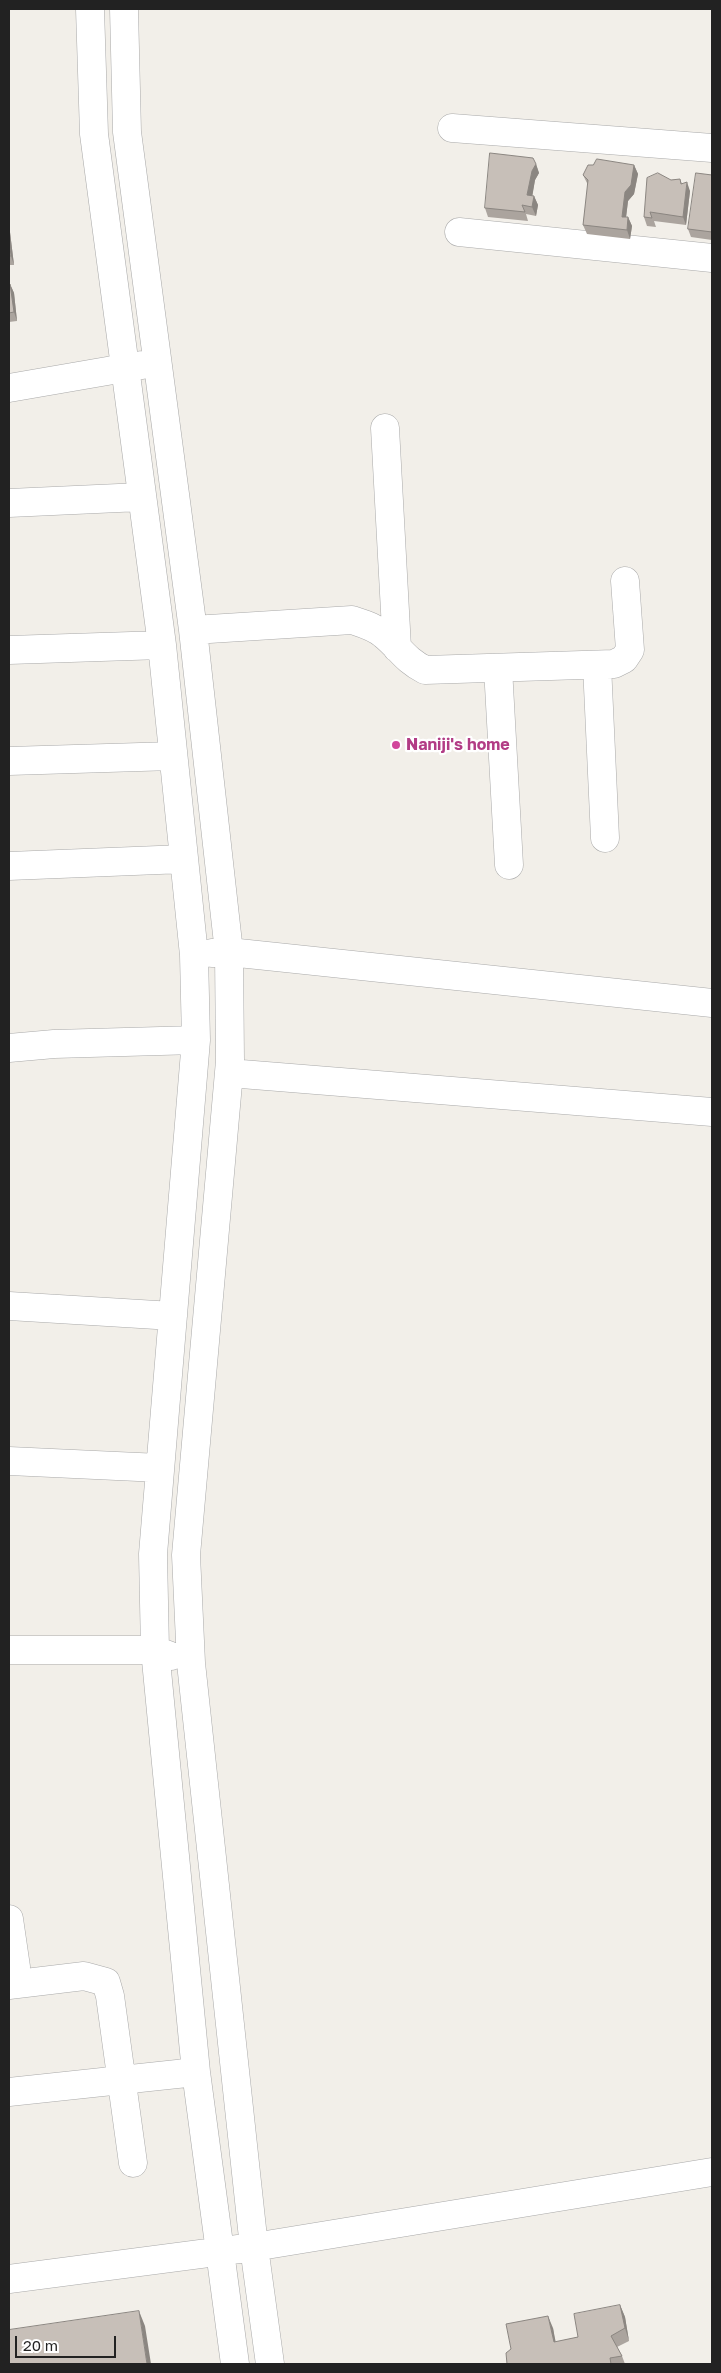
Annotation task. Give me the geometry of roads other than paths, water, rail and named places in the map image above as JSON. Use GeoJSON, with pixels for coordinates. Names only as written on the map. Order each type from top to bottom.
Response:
{"type":"FeatureCollection","features":[{"type":"Feature","properties":{"kind":"street"},"geometry":{"type":"LineString","coordinates":[[90,9],[94,134],[162,645],[194,955],[196,1040],[153,1554],[155,1650],[196,2072],[235,2364]]}},
{"type":"Feature","properties":{"kind":"street"},"geometry":{"type":"LineString","coordinates":[[124,9],[127,132],[156,364],[193,630],[229,952],[229,1073],[186,1555],[192,1664],[254,2247],[270,2364]]}},
{"type":"Feature","properties":{"kind":"street"},"geometry":{"type":"LineString","coordinates":[[452,128],[712,148]]}},
{"type":"Feature","properties":{"kind":"street"},"geometry":{"type":"LineString","coordinates":[[459,232],[712,258]]}},
{"type":"Feature","properties":{"kind":"street"},"geometry":{"type":"LineString","coordinates":[[9,388],[156,364]]}},
{"type":"Feature","properties":{"kind":"street"},"geometry":{"type":"LineString","coordinates":[[385,428],[396,648]]}},
{"type":"Feature","properties":{"kind":"street"},"geometry":{"type":"LineString","coordinates":[[9,503],[141,497]]}},
{"type":"Feature","properties":{"kind":"street"},"geometry":{"type":"LineString","coordinates":[[193,630],[352,620],[369,625],[384,635],[409,662],[425,670],[614,664],[624,659],[630,650],[625,581]]}},
{"type":"Feature","properties":{"kind":"street"},"geometry":{"type":"LineString","coordinates":[[9,650],[162,645]]}},
{"type":"Feature","properties":{"kind":"street"},"geometry":{"type":"LineString","coordinates":[[597,665],[605,838]]}},
{"type":"Feature","properties":{"kind":"street"},"geometry":{"type":"LineString","coordinates":[[498,668],[509,865]]}},
{"type":"Feature","properties":{"kind":"street"},"geometry":{"type":"LineString","coordinates":[[9,761],[173,756]]}},
{"type":"Feature","properties":{"kind":"street"},"geometry":{"type":"LineString","coordinates":[[9,866],[184,859]]}},
{"type":"Feature","properties":{"kind":"street"},"geometry":{"type":"LineString","coordinates":[[194,955],[229,952],[712,1004]]}},
{"type":"Feature","properties":{"kind":"street"},"geometry":{"type":"LineString","coordinates":[[9,1048],[54,1044],[196,1040]]}},
{"type":"Feature","properties":{"kind":"street"},"geometry":{"type":"LineString","coordinates":[[229,1073],[712,1112]]}},
{"type":"Feature","properties":{"kind":"street"},"geometry":{"type":"LineString","coordinates":[[9,1306],[173,1316]]}},
{"type":"Feature","properties":{"kind":"street"},"geometry":{"type":"LineString","coordinates":[[9,1461],[160,1468]]}},
{"type":"Feature","properties":{"kind":"street"},"geometry":{"type":"LineString","coordinates":[[9,1650],[155,1650],[192,1664]]}},
{"type":"Feature","properties":{"kind":"street"},"geometry":{"type":"LineString","coordinates":[[9,1918],[11,1973]]}},
{"type":"Feature","properties":{"kind":"street"},"geometry":{"type":"LineString","coordinates":[[11,1973],[92,1957]]}},
{"type":"Feature","properties":{"kind":"street"},"geometry":{"type":"LineString","coordinates":[[11,1973],[84,1976],[106,1982],[110,1996],[133,2163]]}},
{"type":"Feature","properties":{"kind":"street"},"geometry":{"type":"LineString","coordinates":[[9,2092],[196,2072]]}},
{"type":"Feature","properties":{"kind":"street"},"geometry":{"type":"LineString","coordinates":[[9,2279],[254,2247],[712,2172]]}},
{"type":"Feature","properties":{"kind":"place","name":"Naniji's home"},"geometry":{"type":"Point","coordinates":[396,745]}}]}
